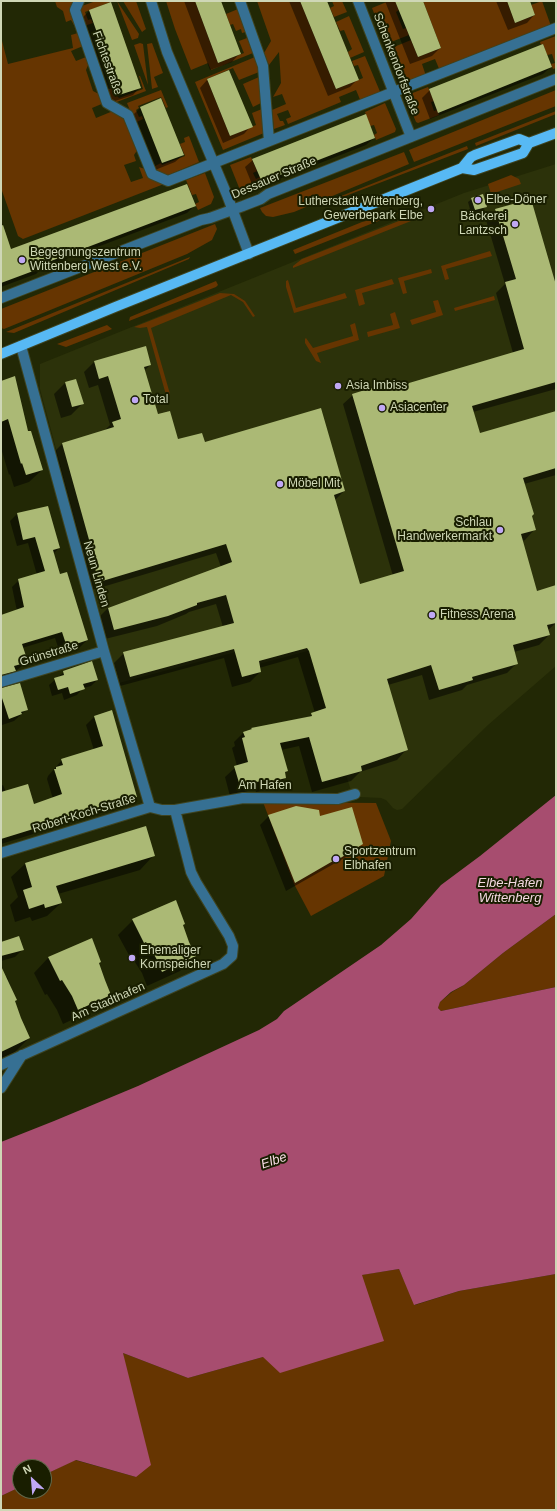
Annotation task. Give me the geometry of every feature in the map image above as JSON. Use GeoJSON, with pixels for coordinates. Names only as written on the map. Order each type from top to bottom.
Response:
{"type":"FeatureCollection","features":[{"type":"Feature","properties":{"kind":"main road"},"geometry":{"type":"LineString","coordinates":[[1,354],[462,168],[471,157],[519,139],[529,143],[556,133]]}},
{"type":"Feature","properties":{"kind":"main road"},"geometry":{"type":"LineString","coordinates":[[462,168],[474,170],[524,153],[529,143]]}},
{"type":"Feature","properties":{"kind":"street","name":"Fichtestraße"},"geometry":{"type":"LineString","coordinates":[[79,1],[75,10],[107,104],[128,115],[152,174],[168,181],[214,162]]}},
{"type":"Feature","properties":{"kind":"street"},"geometry":{"type":"LineString","coordinates":[[151,1],[167,52],[214,162],[249,254]]}},
{"type":"Feature","properties":{"kind":"street"},"geometry":{"type":"LineString","coordinates":[[240,1],[263,66],[269,141]]}},
{"type":"Feature","properties":{"kind":"street","name":"Schenkendorfstraße"},"geometry":{"type":"LineString","coordinates":[[358,1],[411,137]]}},
{"type":"Feature","properties":{"kind":"street"},"geometry":{"type":"LineString","coordinates":[[214,162],[556,28]]}},
{"type":"Feature","properties":{"kind":"street","name":"Dessauer Straße"},"geometry":{"type":"LineString","coordinates":[[1,298],[200,220],[210,218],[261,199],[268,194],[556,79]]}},
{"type":"Feature","properties":{"kind":"street","name":"Neun Linden"},"geometry":{"type":"LineString","coordinates":[[21,346],[104,651],[150,807]]}},
{"type":"Feature","properties":{"kind":"street","name":"Grünstraße"},"geometry":{"type":"LineString","coordinates":[[1,682],[104,651]]}},
{"type":"Feature","properties":{"kind":"street","name":"Am Hafen"},"geometry":{"type":"LineString","coordinates":[[175,810],[243,798],[324,800],[338,799],[355,794]]}},
{"type":"Feature","properties":{"kind":"street","name":"Robert-Koch-Straße"},"geometry":{"type":"LineString","coordinates":[[1,854],[150,807],[162,810],[175,810]]}},
{"type":"Feature","properties":{"kind":"street","name":"Am Stadthafen"},"geometry":{"type":"LineString","coordinates":[[1,1065],[223,964],[232,956],[233,946],[230,936],[191,872],[175,810]]}},
{"type":"Feature","properties":{"kind":"street"},"geometry":{"type":"LineString","coordinates":[[1,1088],[22,1055]]}},
{"type":"Feature","properties":{"kind":"shaded area"},"geometry":{"type":"Polygon","coordinates":[[[55,1],[73,1],[70,10],[76,25],[74,25],[71,20],[66,22],[63,11],[57,7],[55,1]]]}},
{"type":"Feature","properties":{"kind":"shaded area"},"geometry":{"type":"Polygon","coordinates":[[[96,1],[113,1],[85,12],[88,20],[91,19],[93,23],[84,26],[79,7],[96,1]]]}},
{"type":"Feature","properties":{"kind":"shaded area"},"geometry":{"type":"Polygon","coordinates":[[[117,1],[139,34],[138,38],[132,40],[117,1]]]}},
{"type":"Feature","properties":{"kind":"shaded area"},"geometry":{"type":"Polygon","coordinates":[[[123,1],[136,1],[146,29],[142,32],[123,1]]]}},
{"type":"Feature","properties":{"kind":"shaded area"},"geometry":{"type":"Polygon","coordinates":[[[166,1],[195,1],[218,63],[244,53],[239,41],[247,38],[253,53],[211,70],[208,63],[191,70],[166,1]]]}},
{"type":"Feature","properties":{"kind":"shaded area"},"geometry":{"type":"Polygon","coordinates":[[[257,1],[300,1],[336,89],[363,78],[358,65],[354,66],[352,61],[365,56],[381,94],[361,102],[356,90],[339,97],[341,102],[288,124],[286,119],[291,117],[288,110],[277,114],[280,121],[283,121],[285,125],[274,129],[272,110],[286,104],[282,94],[273,97],[281,83],[279,52],[269,65],[264,53],[271,41],[257,1]]]}},
{"type":"Feature","properties":{"kind":"shaded area"},"geometry":{"type":"Polygon","coordinates":[[[332,1],[342,1],[347,12],[334,17],[330,8],[334,6],[332,1]]]}},
{"type":"Feature","properties":{"kind":"shaded area"},"geometry":{"type":"Polygon","coordinates":[[[389,1],[395,1],[399,10],[396,12],[403,29],[406,28],[409,35],[386,44],[372,8],[389,1]]]}},
{"type":"Feature","properties":{"kind":"shaded area"},"geometry":{"type":"Polygon","coordinates":[[[423,1],[507,1],[515,23],[535,15],[531,5],[542,1],[551,26],[440,71],[435,59],[422,64],[426,76],[403,85],[389,49],[411,40],[418,57],[441,48],[423,1]]]}},
{"type":"Feature","properties":{"kind":"shaded area"},"geometry":{"type":"Polygon","coordinates":[[[238,9],[246,32],[242,33],[241,29],[236,31],[233,24],[230,25],[226,14],[238,9]]]}},
{"type":"Feature","properties":{"kind":"shaded area"},"geometry":{"type":"Polygon","coordinates":[[[349,16],[364,52],[350,58],[348,52],[352,49],[344,30],[340,31],[336,22],[349,16]]]}},
{"type":"Feature","properties":{"kind":"shaded area"},"geometry":{"type":"Polygon","coordinates":[[[78,33],[83,46],[71,51],[76,61],[86,57],[89,63],[86,70],[93,91],[99,94],[104,103],[92,108],[96,118],[113,111],[126,119],[138,149],[134,155],[136,161],[124,165],[131,182],[143,178],[139,167],[145,169],[164,184],[23,239],[18,236],[1,188],[1,37],[8,64],[73,48],[71,35],[78,33]]]}},
{"type":"Feature","properties":{"kind":"shaded area"},"geometry":{"type":"Polygon","coordinates":[[[556,36],[556,68],[553,69],[551,64],[555,63],[552,54],[547,55],[543,44],[541,45],[540,42],[556,36]]]}},
{"type":"Feature","properties":{"kind":"shaded area"},"geometry":{"type":"Polygon","coordinates":[[[140,43],[143,44],[148,85],[134,45],[140,43]]]}},
{"type":"Feature","properties":{"kind":"shaded area"},"geometry":{"type":"Polygon","coordinates":[[[152,43],[163,73],[154,77],[158,87],[152,89],[147,44],[152,43]]]}},
{"type":"Feature","properties":{"kind":"shaded area"},"geometry":{"type":"Polygon","coordinates":[[[255,57],[259,72],[239,80],[233,68],[207,79],[230,136],[256,125],[252,113],[262,109],[264,133],[223,150],[195,82],[255,57]]]}},
{"type":"Feature","properties":{"kind":"shaded area"},"geometry":{"type":"Polygon","coordinates":[[[139,76],[146,91],[114,103],[110,100],[106,90],[112,88],[115,97],[117,96],[119,98],[143,89],[139,76]]]}},
{"type":"Feature","properties":{"kind":"shaded area"},"geometry":{"type":"Polygon","coordinates":[[[259,77],[261,103],[253,107],[243,84],[259,77]]]}},
{"type":"Feature","properties":{"kind":"shaded area"},"geometry":{"type":"Polygon","coordinates":[[[428,87],[434,101],[431,102],[434,111],[437,110],[439,115],[418,123],[416,122],[405,96],[428,87]]]}},
{"type":"Feature","properties":{"kind":"shaded area"},"geometry":{"type":"Polygon","coordinates":[[[161,90],[168,107],[166,108],[161,97],[138,106],[139,108],[136,110],[139,117],[142,116],[143,119],[135,123],[127,103],[161,90]]]}},
{"type":"Feature","properties":{"kind":"shaded area"},"geometry":{"type":"Polygon","coordinates":[[[556,90],[556,106],[414,162],[409,150],[556,90]]]}},
{"type":"Feature","properties":{"kind":"shaded area"},"geometry":{"type":"Polygon","coordinates":[[[385,103],[396,129],[395,132],[376,140],[374,135],[377,133],[374,125],[370,126],[365,112],[385,103]]]}},
{"type":"Feature","properties":{"kind":"shaded area"},"geometry":{"type":"Polygon","coordinates":[[[556,111],[556,114],[476,146],[475,143],[556,111]]]}},
{"type":"Feature","properties":{"kind":"shaded area"},"geometry":{"type":"Polygon","coordinates":[[[189,136],[199,162],[166,176],[155,171],[153,167],[185,156],[180,144],[185,142],[184,138],[189,136]]]}},
{"type":"Feature","properties":{"kind":"shaded area"},"geometry":{"type":"Polygon","coordinates":[[[467,146],[468,149],[322,205],[321,204],[467,146]]]}},
{"type":"Feature","properties":{"kind":"shaded area"},"geometry":{"type":"Polygon","coordinates":[[[404,152],[409,164],[294,212],[273,217],[266,216],[260,208],[404,152]]]}},
{"type":"Feature","properties":{"kind":"shaded area"},"geometry":{"type":"Polygon","coordinates":[[[251,157],[257,171],[253,173],[256,179],[260,177],[263,184],[244,191],[240,190],[230,165],[251,157]]]}},
{"type":"Feature","properties":{"kind":"shaded area"},"geometry":{"type":"Polygon","coordinates":[[[556,164],[556,666],[488,725],[402,809],[397,810],[393,808],[386,800],[381,798],[360,797],[351,791],[308,651],[244,668],[240,651],[119,683],[40,389],[40,364],[464,193],[556,164]]]}},
{"type":"Feature","properties":{"kind":"shaded area"},"geometry":{"type":"Polygon","coordinates":[[[205,173],[214,197],[211,204],[198,210],[195,204],[199,202],[196,194],[192,195],[186,180],[205,173]]]}},
{"type":"Feature","properties":{"kind":"shaded area"},"geometry":{"type":"Polygon","coordinates":[[[511,175],[519,179],[521,184],[491,194],[488,184],[511,175]]]}},
{"type":"Feature","properties":{"kind":"shaded area"},"geometry":{"type":"Polygon","coordinates":[[[401,212],[295,254],[293,250],[362,222],[401,212]]]}},
{"type":"Feature","properties":{"kind":"shaded area"},"geometry":{"type":"Polygon","coordinates":[[[409,217],[411,221],[293,268],[293,266],[302,259],[409,217]]]}},
{"type":"Feature","properties":{"kind":"shaded area"},"geometry":{"type":"Polygon","coordinates":[[[215,224],[217,229],[212,240],[187,254],[4,329],[1,328],[1,309],[215,224]]]}},
{"type":"Feature","properties":{"kind":"shaded area"},"geometry":{"type":"Polygon","coordinates":[[[490,251],[492,256],[446,269],[449,279],[445,280],[441,266],[490,251]]]}},
{"type":"Feature","properties":{"kind":"shaded area"},"geometry":{"type":"Polygon","coordinates":[[[190,257],[189,259],[14,333],[6,332],[190,257]]]}},
{"type":"Feature","properties":{"kind":"shaded area"},"geometry":{"type":"Polygon","coordinates":[[[431,269],[432,273],[404,281],[407,293],[403,294],[398,278],[431,269]]]}},
{"type":"Feature","properties":{"kind":"shaded area"},"geometry":{"type":"Polygon","coordinates":[[[392,279],[394,284],[362,293],[365,304],[359,306],[355,290],[392,279]]]}},
{"type":"Feature","properties":{"kind":"shaded area"},"geometry":{"type":"Polygon","coordinates":[[[288,280],[296,308],[345,293],[347,298],[294,313],[286,287],[286,281],[288,280]]]}},
{"type":"Feature","properties":{"kind":"shaded area"},"geometry":{"type":"Polygon","coordinates":[[[216,281],[218,285],[216,287],[129,321],[130,317],[216,281]]]}},
{"type":"Feature","properties":{"kind":"shaded area"},"geometry":{"type":"Polygon","coordinates":[[[220,293],[234,294],[245,301],[255,316],[253,317],[243,302],[231,295],[151,328],[170,394],[169,396],[166,395],[147,327],[134,327],[220,293]]]}},
{"type":"Feature","properties":{"kind":"shaded area"},"geometry":{"type":"Polygon","coordinates":[[[494,296],[495,300],[455,311],[454,308],[494,296]]]}},
{"type":"Feature","properties":{"kind":"shaded area"},"geometry":{"type":"Polygon","coordinates":[[[438,300],[443,315],[412,325],[410,320],[436,312],[433,301],[438,300]]]}},
{"type":"Feature","properties":{"kind":"shaded area"},"geometry":{"type":"Polygon","coordinates":[[[395,312],[400,328],[368,337],[367,332],[393,325],[390,314],[395,312]]]}},
{"type":"Feature","properties":{"kind":"shaded area"},"geometry":{"type":"Polygon","coordinates":[[[355,323],[359,340],[317,353],[321,363],[316,361],[305,343],[306,338],[313,348],[353,336],[350,325],[355,323]]]}},
{"type":"Feature","properties":{"kind":"shaded area"},"geometry":{"type":"Polygon","coordinates":[[[107,325],[112,329],[66,347],[57,344],[107,325]]]}},
{"type":"Feature","properties":{"kind":"shaded area","name":"Sportzentrum Elbhafen"},"geometry":{"type":"Polygon","coordinates":[[[263,802],[376,803],[391,841],[384,876],[311,916],[294,884],[263,802]]]}},
{"type":"Feature","properties":{"kind":"shaded area"},"geometry":{"type":"Polygon","coordinates":[[[556,914],[556,987],[441,1011],[438,1008],[440,1002],[452,992],[464,985],[503,953],[556,914]]]}},
{"type":"Feature","properties":{"kind":"shaded area"},"geometry":{"type":"Polygon","coordinates":[[[399,1269],[415,1305],[459,1291],[556,1274],[556,1510],[1,1510],[1,1496],[12,1491],[12,1499],[52,1499],[52,1471],[75,1460],[136,1477],[123,1353],[188,1378],[263,1357],[361,1275],[399,1269]]]}},
{"type":"Feature","properties":{"kind":"water"},"geometry":{"type":"Polygon","coordinates":[[[556,795],[556,914],[503,953],[464,985],[451,992],[440,1002],[438,1008],[441,1011],[556,987],[556,1274],[459,1291],[414,1305],[399,1269],[362,1275],[384,1341],[280,1373],[263,1357],[188,1378],[123,1353],[151,1465],[136,1477],[76,1460],[52,1471],[52,1459],[12,1459],[12,1491],[1,1496],[1,1142],[138,1086],[259,1030],[277,1019],[284,1011],[381,945],[411,919],[441,885],[556,795]]]}},
{"type":"Feature","properties":{"kind":"building"},"geometry":{"type":"Polygon","coordinates":[[[195,1],[221,1],[241,54],[218,63],[195,1]]]}},
{"type":"Feature","properties":{"kind":"building"},"geometry":{"type":"Polygon","coordinates":[[[300,1],[327,1],[359,80],[336,89],[300,1]]]}},
{"type":"Feature","properties":{"kind":"building"},"geometry":{"type":"Polygon","coordinates":[[[395,1],[423,1],[441,48],[418,57],[395,1]]]}},
{"type":"Feature","properties":{"kind":"building"},"geometry":{"type":"Polygon","coordinates":[[[507,1],[530,1],[535,15],[515,23],[507,1]]]}},
{"type":"Feature","properties":{"kind":"building"},"geometry":{"type":"Polygon","coordinates":[[[111,2],[141,88],[119,95],[89,10],[111,2]]]}},
{"type":"Feature","properties":{"kind":"building"},"geometry":{"type":"Polygon","coordinates":[[[543,44],[552,67],[438,113],[429,89],[543,44]]]}},
{"type":"Feature","properties":{"kind":"building"},"geometry":{"type":"Polygon","coordinates":[[[229,70],[253,127],[230,136],[207,79],[229,70]]]}},
{"type":"Feature","properties":{"kind":"building"},"geometry":{"type":"Polygon","coordinates":[[[161,98],[184,155],[162,163],[140,107],[161,98]]]}},
{"type":"Feature","properties":{"kind":"building"},"geometry":{"type":"Polygon","coordinates":[[[366,114],[375,138],[262,182],[252,159],[366,114]]]}},
{"type":"Feature","properties":{"kind":"building"},"geometry":{"type":"Polygon","coordinates":[[[187,184],[196,206],[43,264],[44,267],[1,283],[1,226],[3,225],[11,249],[187,184]]]}},
{"type":"Feature","properties":{"kind":"building","name":"Elbe-Döner"},"geometry":{"type":"Polygon","coordinates":[[[483,194],[487,207],[475,210],[471,198],[483,194]]]}},
{"type":"Feature","properties":{"kind":"building"},"geometry":{"type":"Polygon","coordinates":[[[531,199],[556,285],[556,382],[472,406],[480,433],[556,411],[556,468],[523,478],[534,514],[532,516],[536,530],[521,534],[537,591],[556,585],[556,623],[547,625],[550,635],[513,645],[518,664],[472,677],[473,680],[439,690],[431,665],[387,679],[408,750],[361,766],[362,771],[322,782],[309,737],[280,743],[288,771],[285,772],[286,778],[266,783],[265,780],[240,786],[234,766],[248,762],[242,738],[245,737],[243,732],[252,729],[251,728],[312,716],[311,713],[326,708],[309,651],[307,648],[259,661],[261,672],[242,677],[234,649],[130,677],[123,652],[234,623],[226,595],[197,603],[197,605],[168,616],[114,630],[108,608],[232,562],[226,544],[99,582],[91,555],[93,554],[62,443],[114,427],[112,422],[121,419],[108,376],[99,379],[94,361],[146,346],[151,365],[144,367],[158,414],[170,411],[178,439],[202,433],[205,442],[321,408],[345,491],[334,495],[360,584],[404,571],[352,394],[381,385],[382,391],[524,349],[505,282],[516,279],[495,209],[531,199]]]}},
{"type":"Feature","properties":{"kind":"building"},"geometry":{"type":"Polygon","coordinates":[[[15,376],[28,431],[31,431],[43,470],[26,475],[22,463],[21,464],[8,419],[1,422],[1,381],[15,376]]]}},
{"type":"Feature","properties":{"kind":"building"},"geometry":{"type":"Polygon","coordinates":[[[76,379],[84,404],[72,407],[65,382],[76,379]]]}},
{"type":"Feature","properties":{"kind":"building"},"geometry":{"type":"Polygon","coordinates":[[[48,506],[60,548],[53,550],[60,574],[67,572],[88,640],[67,647],[62,632],[22,644],[28,662],[14,666],[16,671],[1,675],[1,615],[24,607],[18,579],[45,571],[35,537],[23,540],[17,513],[48,506]]]}},
{"type":"Feature","properties":{"kind":"building"},"geometry":{"type":"Polygon","coordinates":[[[92,661],[98,680],[83,684],[85,689],[70,694],[68,687],[58,690],[54,678],[64,675],[63,671],[92,661]]]}},
{"type":"Feature","properties":{"kind":"building"},"geometry":{"type":"Polygon","coordinates":[[[20,683],[28,710],[9,719],[1,695],[1,688],[20,683]]]}},
{"type":"Feature","properties":{"kind":"building"},"geometry":{"type":"Polygon","coordinates":[[[112,710],[137,797],[1,839],[1,792],[28,784],[34,804],[62,794],[54,769],[63,765],[61,759],[103,746],[94,716],[112,710]]]}},
{"type":"Feature","properties":{"kind":"building"},"geometry":{"type":"Polygon","coordinates":[[[296,806],[319,810],[320,816],[352,807],[363,844],[295,883],[268,815],[296,806]]]}},
{"type":"Feature","properties":{"kind":"building"},"geometry":{"type":"Polygon","coordinates":[[[146,826],[155,856],[56,886],[62,903],[45,908],[44,904],[29,909],[23,890],[32,887],[25,863],[146,826]]]}},
{"type":"Feature","properties":{"kind":"building"},"geometry":{"type":"Polygon","coordinates":[[[176,900],[185,924],[183,925],[189,942],[196,956],[162,972],[156,958],[146,942],[144,943],[132,919],[176,900]]]}},
{"type":"Feature","properties":{"kind":"building"},"geometry":{"type":"Polygon","coordinates":[[[19,936],[24,950],[1,956],[1,942],[19,936]]]}},
{"type":"Feature","properties":{"kind":"building"},"geometry":{"type":"Polygon","coordinates":[[[92,938],[101,962],[99,963],[111,995],[78,1010],[72,996],[62,980],[60,981],[48,957],[92,938]]]}},
{"type":"Feature","properties":{"kind":"building"},"geometry":{"type":"Polygon","coordinates":[[[1,966],[17,1000],[15,1001],[30,1038],[1,1052],[1,966]]]}},
{"type":"Feature","properties":{"kind":"place","name":"Elbe-Döner"},"geometry":{"type":"Point","coordinates":[478,200]}},
{"type":"Feature","properties":{"kind":"place","name":"Lutherstadt Wittenberg, Gewerbepark Elbe"},"geometry":{"type":"Point","coordinates":[431,209]}},
{"type":"Feature","properties":{"kind":"place","name":"Bäckerei Lantzsch"},"geometry":{"type":"Point","coordinates":[515,224]}},
{"type":"Feature","properties":{"kind":"place","name":"Begegnungszentrum Wittenberg West e.V."},"geometry":{"type":"Point","coordinates":[22,260]}},
{"type":"Feature","properties":{"kind":"place","name":"Asia Imbiss"},"geometry":{"type":"Point","coordinates":[338,386]}},
{"type":"Feature","properties":{"kind":"place","name":"Total"},"geometry":{"type":"Point","coordinates":[135,400]}},
{"type":"Feature","properties":{"kind":"place","name":"Asiacenter"},"geometry":{"type":"Point","coordinates":[382,408]}},
{"type":"Feature","properties":{"kind":"place","name":"Möbel Mit"},"geometry":{"type":"Point","coordinates":[280,484]}},
{"type":"Feature","properties":{"kind":"place","name":"Schlau Handwerkermarkt"},"geometry":{"type":"Point","coordinates":[500,530]}},
{"type":"Feature","properties":{"kind":"place","name":"Fitness Arena"},"geometry":{"type":"Point","coordinates":[432,615]}},
{"type":"Feature","properties":{"kind":"place","name":"Sportzentrum Elbhafen"},"geometry":{"type":"Point","coordinates":[336,859]}},
{"type":"Feature","properties":{"kind":"place","name":"Ehemaliger Kornspeicher"},"geometry":{"type":"Point","coordinates":[132,958]}},
{"type":"Feature","properties":{"kind":"water label","name":"Elbe-Hafen Wittenberg"},"geometry":{"type":"Point","coordinates":[510,890]}},
{"type":"Feature","properties":{"kind":"water label","name":"Elbe"},"geometry":{"type":"Point","coordinates":[274,1161]}}]}
